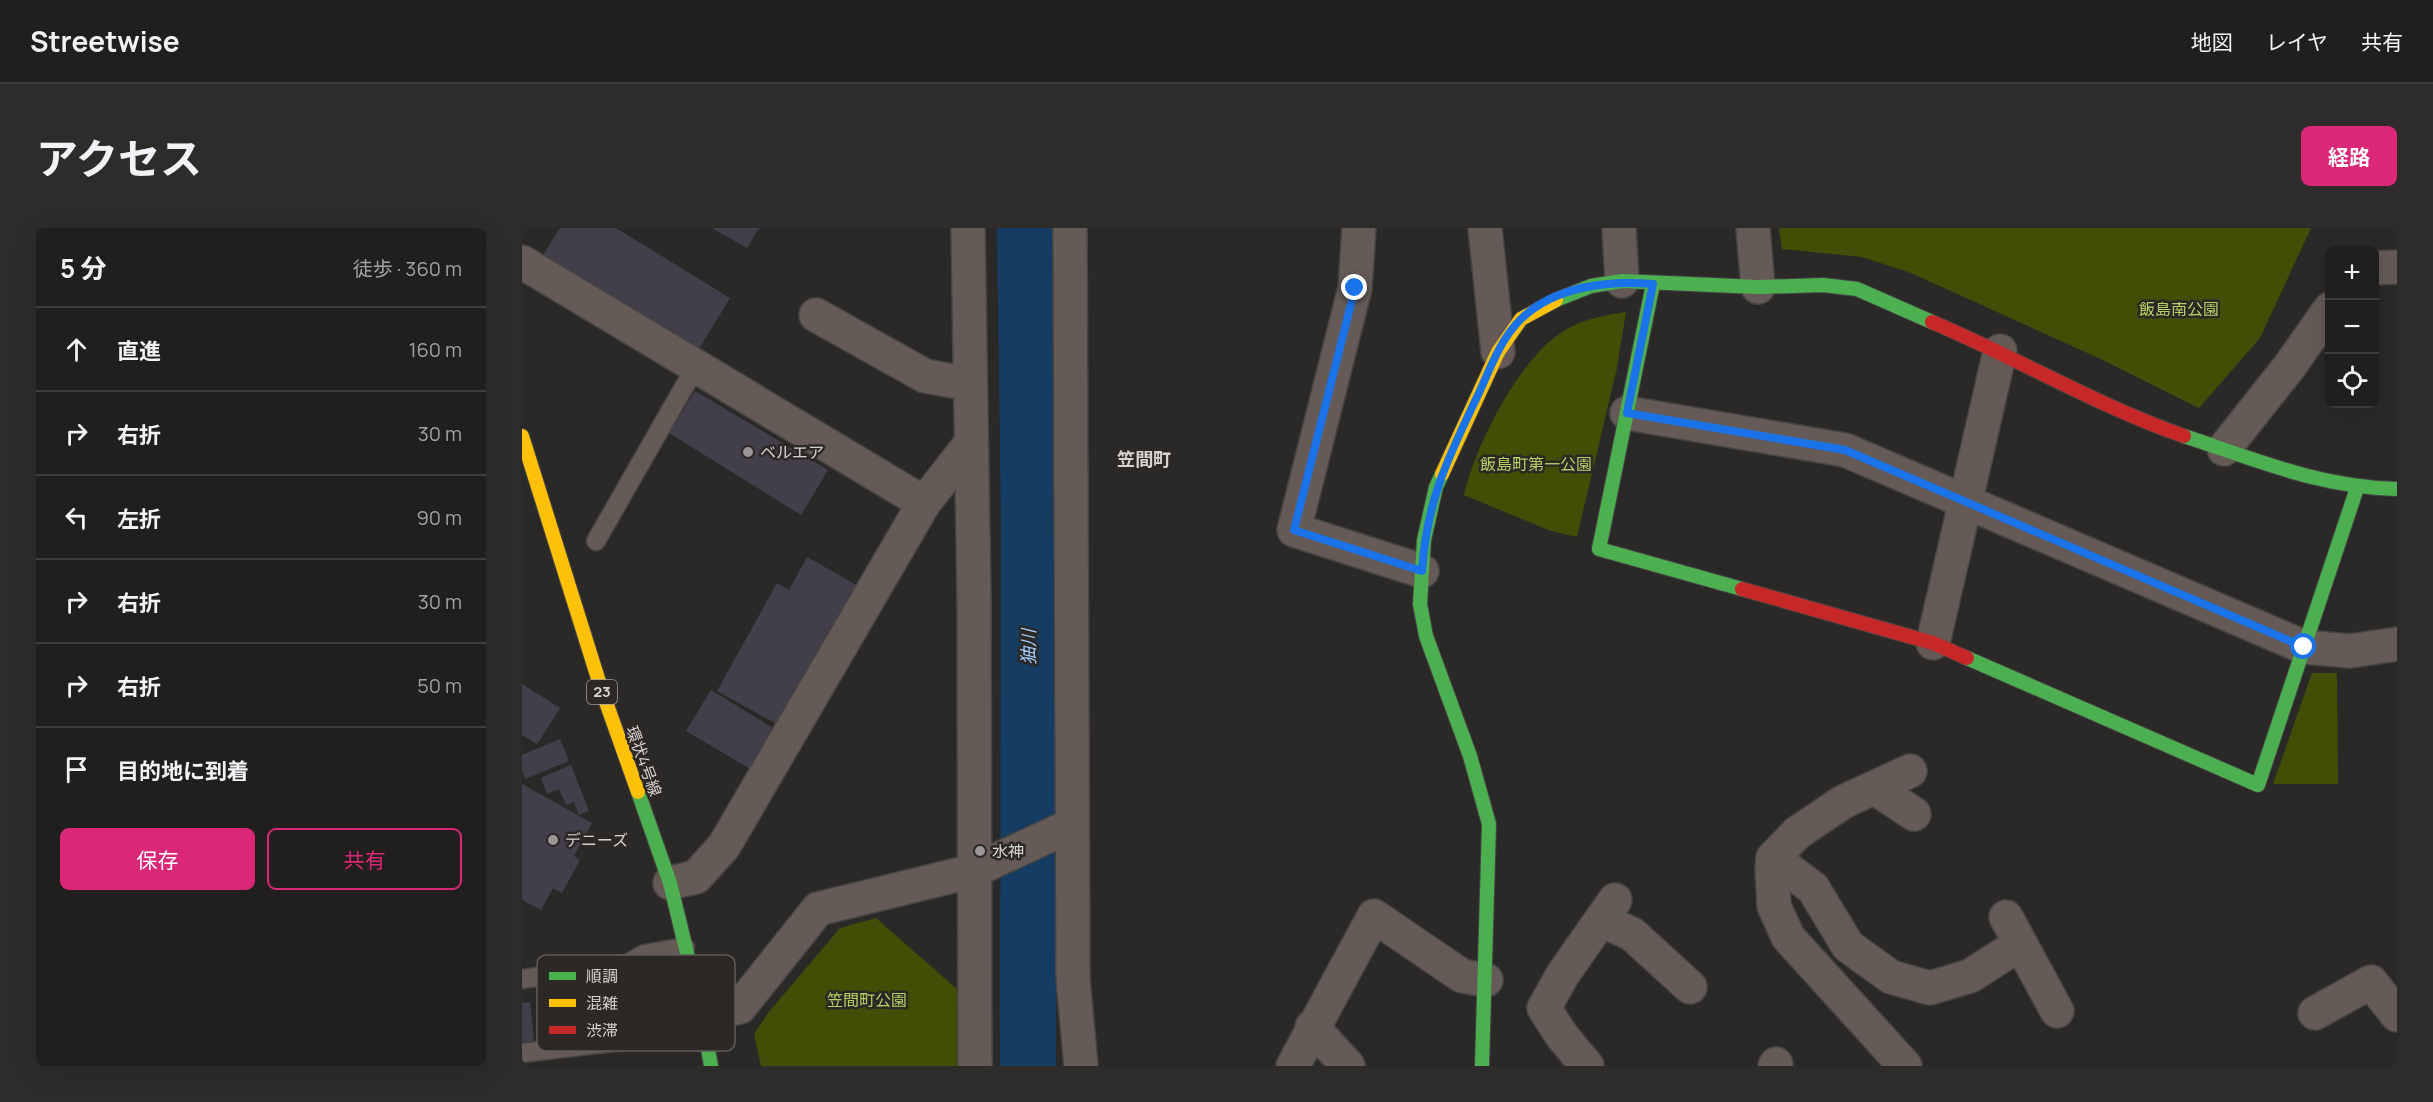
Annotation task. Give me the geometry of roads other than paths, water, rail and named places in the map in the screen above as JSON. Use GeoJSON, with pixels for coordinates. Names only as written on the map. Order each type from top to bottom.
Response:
{"type":"FeatureCollection","features":[{"type":"Feature","properties":{"kind":"street"},"geometry":{"type":"LineString","coordinates":[[969,228],[975,758],[973,871],[975,1066]]}},
{"type":"Feature","properties":{"kind":"street"},"geometry":{"type":"LineString","coordinates":[[1070,228],[1073,979],[1081,1066]]}},
{"type":"Feature","properties":{"kind":"street"},"geometry":{"type":"LineString","coordinates":[[1359,228],[1355,288],[1294,530],[1422,571]]}},
{"type":"Feature","properties":{"kind":"street"},"geometry":{"type":"LineString","coordinates":[[1485,228],[1498,352]]}},
{"type":"Feature","properties":{"kind":"street"},"geometry":{"type":"LineString","coordinates":[[1619,228],[1637,282],[1627,413],[1599,549],[1933,643],[2258,785],[2357,488]]}},
{"type":"Feature","properties":{"kind":"street"},"geometry":{"type":"LineString","coordinates":[[1753,228],[1758,287]]}},
{"type":"Feature","properties":{"kind":"street"},"geometry":{"type":"LineString","coordinates":[[522,262],[924,503]]}},
{"type":"Feature","properties":{"kind":"street"},"geometry":{"type":"LineString","coordinates":[[2379,268],[2397,267]]}},
{"type":"Feature","properties":{"kind":"street"},"geometry":{"type":"LineString","coordinates":[[1482,1066],[1489,824],[1481,788],[1426,636],[1420,604],[1424,540],[1436,487],[1498,352],[1521,319],[1542,304],[1591,285],[1637,282],[1758,287],[1823,285],[1857,289],[2000,351],[2145,422],[2299,475],[2357,488],[2397,489]]}},
{"type":"Feature","properties":{"kind":"street"},"geometry":{"type":"LineString","coordinates":[[816,315],[925,376],[970,384]]}},
{"type":"Feature","properties":{"kind":"street"},"geometry":{"type":"LineString","coordinates":[[2224,449],[2289,367],[2325,316]]}},
{"type":"Feature","properties":{"kind":"street"},"geometry":{"type":"LineString","coordinates":[[1933,643],[2000,351]]}},
{"type":"Feature","properties":{"kind":"street"},"geometry":{"type":"LineString","coordinates":[[1627,413],[1845,450],[2304,647],[2350,651],[2397,644]]}},
{"type":"Feature","properties":{"kind":"street","name":"環状4号線"},"geometry":{"type":"LineString","coordinates":[[522,436],[601,688],[670,883],[687,955]]}},
{"type":"Feature","properties":{"kind":"street"},"geometry":{"type":"LineString","coordinates":[[670,883],[696,877],[724,846],[924,503],[971,443]]}},
{"type":"Feature","properties":{"kind":"street"},"geometry":{"type":"LineString","coordinates":[[1905,1066],[1788,937],[1774,906],[1773,858],[1797,833],[1843,802],[1910,771]]}},
{"type":"Feature","properties":{"kind":"street"},"geometry":{"type":"LineString","coordinates":[[1875,788],[1914,814]]}},
{"type":"Feature","properties":{"kind":"street"},"geometry":{"type":"LineString","coordinates":[[735,1009],[740,1007],[818,909],[973,871],[1072,825]]}},
{"type":"Feature","properties":{"kind":"street"},"geometry":{"type":"LineString","coordinates":[[1773,858],[1813,888],[1848,946],[1891,977],[1930,988],[1970,976],[2013,930],[2057,1011]]}},
{"type":"Feature","properties":{"kind":"street"},"geometry":{"type":"LineString","coordinates":[[1587,1066],[1562,1036],[1544,1008],[1563,974],[1608,910],[1690,987]]}},
{"type":"Feature","properties":{"kind":"street"},"geometry":{"type":"LineString","coordinates":[[1293,1066],[1312,1027],[1374,916],[1462,976],[1486,980]]}},
{"type":"Feature","properties":{"kind":"street"},"geometry":{"type":"LineString","coordinates":[[2315,1013],[2371,982],[2397,1015]]}},
{"type":"Feature","properties":{"kind":"street"},"geometry":{"type":"LineString","coordinates":[[1312,1027],[1348,1066]]}},
{"type":"Feature","properties":{"kind":"street","name":"環状4号線"},"geometry":{"type":"LineString","coordinates":[[709,1051],[711,1066]]}},
{"type":"Feature","properties":{"kind":"lane"},"geometry":{"type":"LineString","coordinates":[[596,541],[696,366]]}},
{"type":"Feature","properties":{"kind":"lane"},"geometry":{"type":"LineString","coordinates":[[642,955],[685,947]]}},
{"type":"Feature","properties":{"kind":"lane"},"geometry":{"type":"LineString","coordinates":[[522,979],[537,977]]}},
{"type":"Feature","properties":{"kind":"lane"},"geometry":{"type":"LineString","coordinates":[[522,1053],[537,1051]]}},
{"type":"Feature","properties":{"kind":"waterway","name":"㹨川"},"geometry":{"type":"LineString","coordinates":[[1025,228],[1029,526],[1028,1066]]}},
{"type":"Feature","properties":{"kind":"place","name":"ベルエア"},"geometry":{"type":"Point","coordinates":[748,452]}},
{"type":"Feature","properties":{"kind":"place","name":"デニーズ"},"geometry":{"type":"Point","coordinates":[553,840]}},
{"type":"Feature","properties":{"kind":"place","name":"水神"},"geometry":{"type":"Point","coordinates":[980,851]}},
{"type":"Feature","properties":{"kind":"district","name":"笠間町"},"geometry":{"type":"Point","coordinates":[1144,460]}},
{"type":"Feature","properties":{"kind":"park label","name":"飯島南公園"},"geometry":{"type":"Point","coordinates":[2179,309]}},
{"type":"Feature","properties":{"kind":"park label","name":"飯島町第一公園"},"geometry":{"type":"Point","coordinates":[1536,464]}},
{"type":"Feature","properties":{"kind":"park label","name":"笠間町公園"},"geometry":{"type":"Point","coordinates":[867,1000]}}]}
